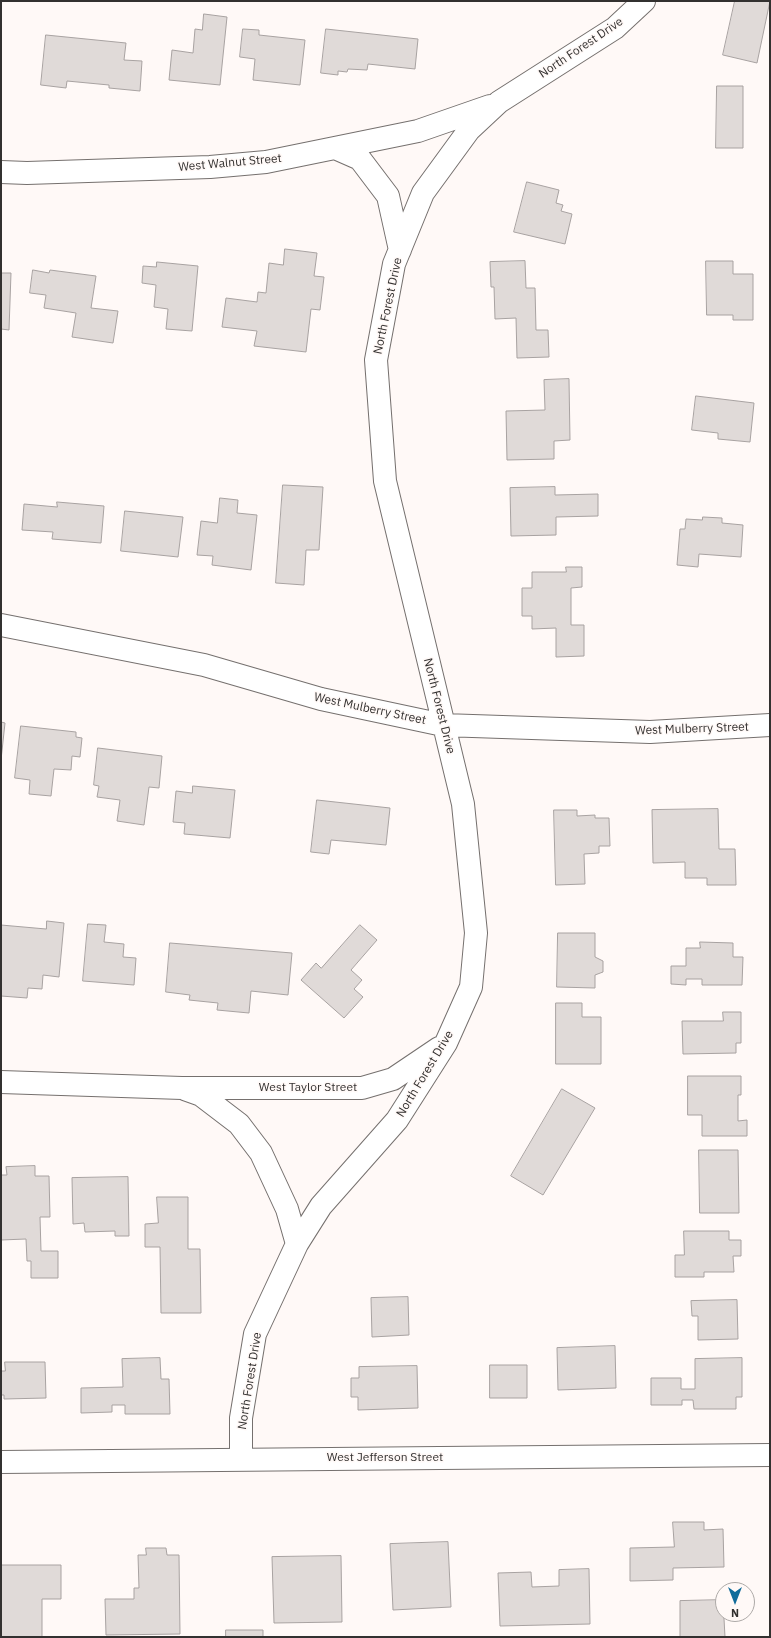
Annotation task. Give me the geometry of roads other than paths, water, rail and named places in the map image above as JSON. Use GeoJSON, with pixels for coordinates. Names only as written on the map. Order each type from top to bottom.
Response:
{"type":"FeatureCollection","features":[{"type":"Feature","properties":{"kind":"street","name":"North Forest Drive"},"geometry":{"type":"LineString","coordinates":[[240,1459],[241,1418],[256,1334],[297,1244],[321,1206],[397,1120],[446,1043],[471,987],[476,933],[463,804],[385,481],[376,360],[394,264],[423,193],[469,130],[499,102],[615,28],[644,1]]}},
{"type":"Feature","properties":{"kind":"street","name":"West Walnut Street"},"geometry":{"type":"LineString","coordinates":[[1,172],[27,173],[210,167],[266,162],[418,131],[499,102]]}},
{"type":"Feature","properties":{"kind":"street"},"geometry":{"type":"LineString","coordinates":[[335,148],[360,159],[388,196],[400,250]]}},
{"type":"Feature","properties":{"kind":"street","name":"West Mulberry Street"},"geometry":{"type":"LineString","coordinates":[[1,625],[204,665],[321,699],[443,725],[650,732],[770,725]]}},
{"type":"Feature","properties":{"kind":"street","name":"West Taylor Street"},"geometry":{"type":"LineString","coordinates":[[1,1082],[182,1088],[362,1088],[393,1079],[446,1043]]}},
{"type":"Feature","properties":{"kind":"street","name":"West Taylor Street"},"geometry":{"type":"LineString","coordinates":[[182,1088],[201,1095],[239,1124],[261,1153],[287,1209],[297,1244]]}},
{"type":"Feature","properties":{"kind":"street","name":"West Jefferson Street"},"geometry":{"type":"LineString","coordinates":[[1,1462],[770,1455]]}}]}
